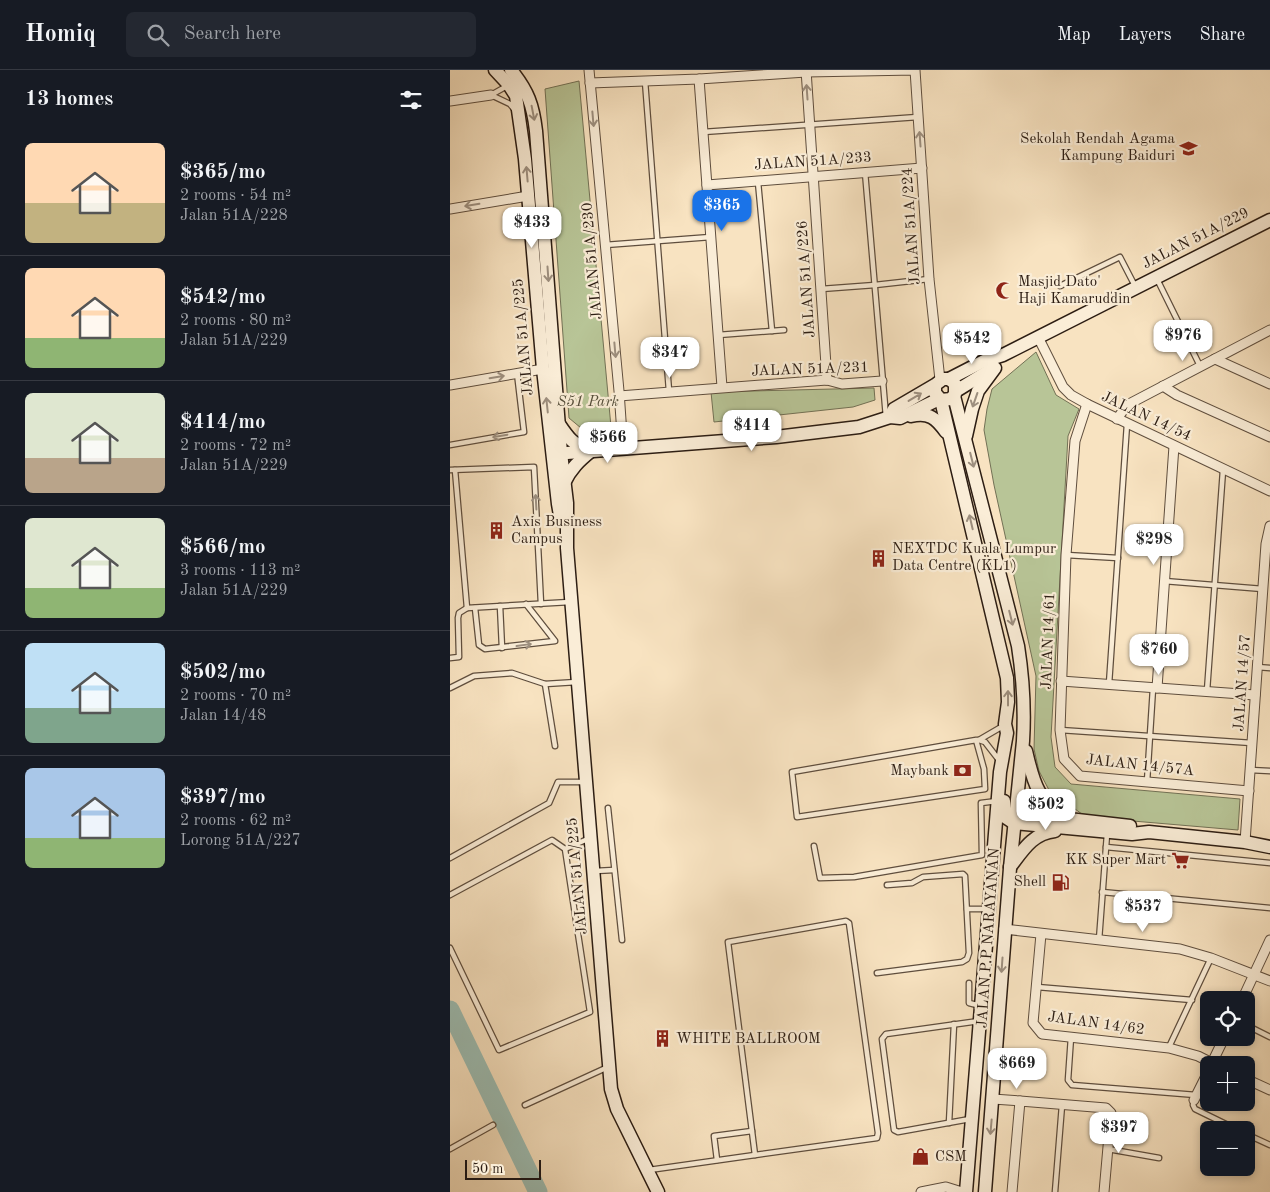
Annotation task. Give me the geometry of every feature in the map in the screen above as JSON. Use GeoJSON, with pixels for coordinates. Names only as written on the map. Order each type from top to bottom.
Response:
{"type":"FeatureCollection","features":[{"type":"Feature","properties":{"kind":"street","name":"JALAN 51A/225"},"geometry":{"type":"LineString","coordinates":[[495,70],[516,96],[526,159],[543,369],[556,453],[567,503],[567,548],[613,1099],[658,1192]]}},
{"type":"Feature","properties":{"kind":"street","name":"JALAN 51A/225"},"geometry":{"type":"LineString","coordinates":[[511,70],[528,94],[534,110],[559,424],[556,453],[558,504],[567,548]]}},
{"type":"Feature","properties":{"kind":"street","name":"JALAN 51A/230"},"geometry":{"type":"LineString","coordinates":[[589,70],[623,449]]}},
{"type":"Feature","properties":{"kind":"street"},"geometry":{"type":"LineString","coordinates":[[590,83],[699,79],[806,71],[915,70]]}},
{"type":"Feature","properties":{"kind":"street","name":"JALAN 51A/224"},"geometry":{"type":"LineString","coordinates":[[915,70],[929,279],[941,381]]}},
{"type":"Feature","properties":{"kind":"street","name":"JALAN 51A/226"},"geometry":{"type":"LineString","coordinates":[[806,71],[827,380]]}},
{"type":"Feature","properties":{"kind":"street"},"geometry":{"type":"LineString","coordinates":[[699,79],[722,387]]}},
{"type":"Feature","properties":{"kind":"street"},"geometry":{"type":"LineString","coordinates":[[450,101],[491,95]]}},
{"type":"Feature","properties":{"kind":"street","name":"JALAN 51A/233"},"geometry":{"type":"LineString","coordinates":[[707,186],[758,180],[922,168]]}},
{"type":"Feature","properties":{"kind":"street"},"geometry":{"type":"LineString","coordinates":[[450,209],[528,196]]}},
{"type":"Feature","properties":{"kind":"street","name":"JALAN 51A/229"},"geometry":{"type":"LineString","coordinates":[[892,418],[894,409],[941,381],[984,361],[1003,356],[1136,287],[1269,223]]}},
{"type":"Feature","properties":{"kind":"street"},"geometry":{"type":"LineString","coordinates":[[1118,419],[1126,405],[1270,330]]}},
{"type":"Feature","properties":{"kind":"street","name":"JALAN 14/54"},"geometry":{"type":"LineString","coordinates":[[1038,337],[1063,387],[1070,395],[1174,446],[1224,468],[1270,492]]}},
{"type":"Feature","properties":{"kind":"street","name":"JALAN 51A/229"},"geometry":{"type":"LineString","coordinates":[[955,394],[994,368],[1003,356]]}},
{"type":"Feature","properties":{"kind":"street"},"geometry":{"type":"LineString","coordinates":[[1214,359],[1270,384]]}},
{"type":"Feature","properties":{"kind":"street"},"geometry":{"type":"LineString","coordinates":[[966,437],[978,391],[994,368]]}},
{"type":"Feature","properties":{"kind":"street"},"geometry":{"type":"LineString","coordinates":[[450,384],[543,369]]}},
{"type":"Feature","properties":{"kind":"street","name":"JALAN 51A/231"},"geometry":{"type":"LineString","coordinates":[[619,396],[827,380],[842,384],[882,381]]}},
{"type":"Feature","properties":{"kind":"street"},"geometry":{"type":"LineString","coordinates":[[941,381],[955,384],[955,394],[948,400],[940,399],[935,393],[941,381]]}},
{"type":"Feature","properties":{"kind":"street"},"geometry":{"type":"LineString","coordinates":[[1164,386],[1177,395],[1270,438]]}},
{"type":"Feature","properties":{"kind":"street","name":"JALAN P.P NARAYANAN"},"geometry":{"type":"LineString","coordinates":[[955,394],[1018,646],[1025,710],[1023,741],[1012,818],[1010,868],[985,1192]]}},
{"type":"Feature","properties":{"kind":"street","name":"JALAN 51A/229"},"geometry":{"type":"LineString","coordinates":[[556,453],[814,433],[859,427],[892,418],[940,399]]}},
{"type":"Feature","properties":{"kind":"street","name":"JALAN P.P NARAYANAN"},"geometry":{"type":"LineString","coordinates":[[940,399],[1007,678],[1008,702],[998,801],[966,1192]]}},
{"type":"Feature","properties":{"kind":"street","name":"JALAN 14/61"},"geometry":{"type":"LineString","coordinates":[[1060,730],[1066,555],[1075,441],[1087,404]]}},
{"type":"Feature","properties":{"kind":"street"},"geometry":{"type":"LineString","coordinates":[[892,418],[917,414],[928,415],[938,420],[949,436]]}},
{"type":"Feature","properties":{"kind":"street"},"geometry":{"type":"LineString","coordinates":[[559,424],[576,445],[591,451],[569,471],[564,483]]}},
{"type":"Feature","properties":{"kind":"street"},"geometry":{"type":"LineString","coordinates":[[1155,688],[1174,446]]}},
{"type":"Feature","properties":{"kind":"street","name":"JALAN 14/57"},"geometry":{"type":"LineString","coordinates":[[1245,842],[1263,589],[1267,565],[1266,544],[1270,526]]}},
{"type":"Feature","properties":{"kind":"street"},"geometry":{"type":"LineString","coordinates":[[1061,681],[1256,694]]}},
{"type":"Feature","properties":{"kind":"street"},"geometry":{"type":"LineString","coordinates":[[1006,729],[1009,754],[1004,808],[1012,818]]}},
{"type":"Feature","properties":{"kind":"street","name":"JALAN 14/57A"},"geometry":{"type":"LineString","coordinates":[[1060,730],[1064,759],[1080,776],[1249,791]]}},
{"type":"Feature","properties":{"kind":"street"},"geometry":{"type":"LineString","coordinates":[[1023,741],[1032,779],[1045,801],[1078,825],[1107,832],[1132,834],[1149,832],[1245,842],[1270,847]]}},
{"type":"Feature","properties":{"kind":"street"},"geometry":{"type":"LineString","coordinates":[[994,860],[1000,827],[1012,818],[1078,825],[1132,826],[1149,832]]}},
{"type":"Feature","properties":{"kind":"street"},"geometry":{"type":"LineString","coordinates":[[1010,868],[1030,841],[1038,835],[1078,825]]}},
{"type":"Feature","properties":{"kind":"street"},"geometry":{"type":"LineString","coordinates":[[1004,929],[1180,949],[1211,958],[1270,981]]}},
{"type":"Feature","properties":{"kind":"street","name":"JALAN 14/62"},"geometry":{"type":"LineString","coordinates":[[1041,934],[1033,1023],[1042,1034],[1169,1048],[1200,1057]]}},
{"type":"Feature","properties":{"kind":"street"},"geometry":{"type":"LineString","coordinates":[[1246,991],[1270,940]]}},
{"type":"Feature","properties":{"kind":"street"},"geometry":{"type":"LineString","coordinates":[[1255,1083],[1270,1090]]}},
{"type":"Feature","properties":{"kind":"street"},"geometry":{"type":"LineString","coordinates":[[1195,1098],[1200,1089]]}},
{"type":"Feature","properties":{"kind":"street"},"geometry":{"type":"LineString","coordinates":[[993,1099],[1106,1108],[1111,1113],[1104,1192]]}},
{"type":"Feature","properties":{"kind":"street"},"geometry":{"type":"LineString","coordinates":[[1012,1192],[1020,1101]]}},
{"type":"Feature","properties":{"kind":"street"},"geometry":{"type":"LineString","coordinates":[[921,1192],[946,1187],[962,1192]]}},
{"type":"Feature","properties":{"kind":"lane"},"geometry":{"type":"LineString","coordinates":[[645,80],[670,391]]}},
{"type":"Feature","properties":{"kind":"lane"},"geometry":{"type":"LineString","coordinates":[[491,95],[509,85]]}},
{"type":"Feature","properties":{"kind":"lane"},"geometry":{"type":"LineString","coordinates":[[491,95],[510,104],[518,113]]}},
{"type":"Feature","properties":{"kind":"lane"},"geometry":{"type":"LineString","coordinates":[[703,132],[918,117]]}},
{"type":"Feature","properties":{"kind":"lane"},"geometry":{"type":"LineString","coordinates":[[865,172],[882,381],[892,418]]}},
{"type":"Feature","properties":{"kind":"lane"},"geometry":{"type":"LineString","coordinates":[[758,180],[772,331]]}},
{"type":"Feature","properties":{"kind":"lane"},"geometry":{"type":"LineString","coordinates":[[605,245],[711,237]]}},
{"type":"Feature","properties":{"kind":"lane"},"geometry":{"type":"LineString","coordinates":[[1060,286],[1120,257],[1136,287]]}},
{"type":"Feature","properties":{"kind":"lane"},"geometry":{"type":"LineString","coordinates":[[1156,278],[1200,366]]}},
{"type":"Feature","properties":{"kind":"lane"},"geometry":{"type":"LineString","coordinates":[[822,289],[875,286],[929,279]]}},
{"type":"Feature","properties":{"kind":"lane"},"geometry":{"type":"LineString","coordinates":[[718,336],[784,330]]}},
{"type":"Feature","properties":{"kind":"lane"},"geometry":{"type":"LineString","coordinates":[[450,445],[524,432],[517,374]]}},
{"type":"Feature","properties":{"kind":"lane"},"geometry":{"type":"LineString","coordinates":[[1109,685],[1128,424]]}},
{"type":"Feature","properties":{"kind":"lane"},"geometry":{"type":"LineString","coordinates":[[468,608],[452,470],[534,466],[541,604]]}},
{"type":"Feature","properties":{"kind":"lane"},"geometry":{"type":"LineString","coordinates":[[1207,691],[1224,468]]}},
{"type":"Feature","properties":{"kind":"lane"},"geometry":{"type":"LineString","coordinates":[[1066,555],[1118,558]]}},
{"type":"Feature","properties":{"kind":"lane"},"geometry":{"type":"LineString","coordinates":[[1164,581],[1263,589]]}},
{"type":"Feature","properties":{"kind":"lane"},"geometry":{"type":"LineString","coordinates":[[450,658],[459,657],[458,618],[459,613],[468,608],[572,602]]}},
{"type":"Feature","properties":{"kind":"lane"},"geometry":{"type":"LineString","coordinates":[[475,608],[479,645],[484,649],[555,640],[526,604]]}},
{"type":"Feature","properties":{"kind":"lane"},"geometry":{"type":"LineString","coordinates":[[500,606],[502,648]]}},
{"type":"Feature","properties":{"kind":"lane"},"geometry":{"type":"LineString","coordinates":[[1257,667],[1270,668]]}},
{"type":"Feature","properties":{"kind":"lane"},"geometry":{"type":"LineString","coordinates":[[450,688],[474,676],[512,673],[544,684],[578,682]]}},
{"type":"Feature","properties":{"kind":"lane"},"geometry":{"type":"LineString","coordinates":[[544,684],[555,746]]}},
{"type":"Feature","properties":{"kind":"lane"},"geometry":{"type":"LineString","coordinates":[[1147,782],[1155,688]]}},
{"type":"Feature","properties":{"kind":"lane"},"geometry":{"type":"LineString","coordinates":[[978,740],[984,769],[985,789],[797,817],[792,772],[978,740],[1006,729]]}},
{"type":"Feature","properties":{"kind":"lane"},"geometry":{"type":"LineString","coordinates":[[1060,730],[1252,743]]}},
{"type":"Feature","properties":{"kind":"lane"},"geometry":{"type":"LineString","coordinates":[[978,740],[985,742],[1002,763]]}},
{"type":"Feature","properties":{"kind":"lane"},"geometry":{"type":"LineString","coordinates":[[1250,770],[1270,771]]}},
{"type":"Feature","properties":{"kind":"lane"},"geometry":{"type":"LineString","coordinates":[[450,858],[549,803],[558,782],[586,782]]}},
{"type":"Feature","properties":{"kind":"lane"},"geometry":{"type":"LineString","coordinates":[[814,846],[820,878],[854,876],[982,856],[981,803],[998,801]]}},
{"type":"Feature","properties":{"kind":"lane"},"geometry":{"type":"LineString","coordinates":[[608,808],[622,940]]}},
{"type":"Feature","properties":{"kind":"lane"},"geometry":{"type":"LineString","coordinates":[[1099,940],[1107,832]]}},
{"type":"Feature","properties":{"kind":"lane"},"geometry":{"type":"LineString","coordinates":[[565,849],[591,838]]}},
{"type":"Feature","properties":{"kind":"lane"},"geometry":{"type":"LineString","coordinates":[[450,895],[552,840],[565,849],[590,1012],[498,1050],[450,948]]}},
{"type":"Feature","properties":{"kind":"lane"},"geometry":{"type":"LineString","coordinates":[[1106,848],[1270,862]]}},
{"type":"Feature","properties":{"kind":"lane"},"geometry":{"type":"LineString","coordinates":[[594,871],[614,870]]}},
{"type":"Feature","properties":{"kind":"lane"},"geometry":{"type":"LineString","coordinates":[[877,973],[962,962],[967,959],[969,954],[965,876],[960,873],[923,877],[912,883],[887,885]]}},
{"type":"Feature","properties":{"kind":"lane"},"geometry":{"type":"LineString","coordinates":[[1102,892],[1270,908]]}},
{"type":"Feature","properties":{"kind":"lane"},"geometry":{"type":"LineString","coordinates":[[968,909],[990,909]]}},
{"type":"Feature","properties":{"kind":"lane"},"geometry":{"type":"LineString","coordinates":[[648,1170],[717,1160],[755,1155],[876,1138],[878,1133],[877,1124],[848,922],[728,942],[755,1155]]}},
{"type":"Feature","properties":{"kind":"lane"},"geometry":{"type":"LineString","coordinates":[[1169,1048],[1211,958]]}},
{"type":"Feature","properties":{"kind":"lane"},"geometry":{"type":"LineString","coordinates":[[970,983],[969,1003],[982,1006]]}},
{"type":"Feature","properties":{"kind":"lane"},"geometry":{"type":"LineString","coordinates":[[1036,987],[1192,1000]]}},
{"type":"Feature","properties":{"kind":"lane"},"geometry":{"type":"LineString","coordinates":[[972,1119],[898,1132],[894,1130],[882,1039],[886,1034],[981,1021]]}},
{"type":"Feature","properties":{"kind":"lane"},"geometry":{"type":"LineString","coordinates":[[949,1123],[954,1024]]}},
{"type":"Feature","properties":{"kind":"lane"},"geometry":{"type":"LineString","coordinates":[[1255,1030],[1270,1037]]}},
{"type":"Feature","properties":{"kind":"lane"},"geometry":{"type":"LineString","coordinates":[[1072,1037],[1068,1080],[1072,1084],[1195,1098],[1193,1105],[1195,1109],[1220,1121]]}},
{"type":"Feature","properties":{"kind":"lane"},"geometry":{"type":"LineString","coordinates":[[525,1105],[609,1066]]}},
{"type":"Feature","properties":{"kind":"lane"},"geometry":{"type":"LineString","coordinates":[[1055,1192],[1062,1105]]}},
{"type":"Feature","properties":{"kind":"lane"},"geometry":{"type":"LineString","coordinates":[[450,1148],[493,1125]]}},
{"type":"Feature","properties":{"kind":"lane"},"geometry":{"type":"LineString","coordinates":[[717,1160],[714,1136],[752,1131]]}},
{"type":"Feature","properties":{"kind":"lane"},"geometry":{"type":"LineString","coordinates":[[1255,1138],[1270,1145]]}},
{"type":"Feature","properties":{"kind":"lane"},"geometry":{"type":"LineString","coordinates":[[1108,1149],[1159,1158]]}},
{"type":"Feature","properties":{"kind":"green space","name":"S51 Park"},"geometry":{"type":"Polygon","coordinates":[[[579,81],[611,427],[581,428],[569,418],[545,89],[579,81]]]}},
{"type":"Feature","properties":{"kind":"green space"},"geometry":{"type":"Polygon","coordinates":[[[1036,352],[1056,395],[1079,409],[1068,436],[1051,737],[1055,767],[1071,784],[1240,799],[1238,830],[1086,817],[1049,790],[1039,771],[1034,749],[1036,676],[994,485],[984,430],[992,389],[1036,352]]]}},
{"type":"Feature","properties":{"kind":"green space"},"geometry":{"type":"Polygon","coordinates":[[[874,388],[875,400],[853,407],[714,422],[711,392],[874,388]]]}},
{"type":"Feature","properties":{"kind":"waterway"},"geometry":{"type":"LineString","coordinates":[[450,1010],[538,1192]]}},
{"type":"Feature","properties":{"kind":"place","name":"Sekolah Rendah Agama Kampung Baiduri"},"geometry":{"type":"Point","coordinates":[1189,148]}},
{"type":"Feature","properties":{"kind":"place","name":"Masjid Dato' Haji Kamaruddin"},"geometry":{"type":"Point","coordinates":[1004,291]}},
{"type":"Feature","properties":{"kind":"place","name":"Axis Business Campus"},"geometry":{"type":"Point","coordinates":[497,531]}},
{"type":"Feature","properties":{"kind":"place","name":"NEXTDC Kuala Lumpur Data Centre (KL1)"},"geometry":{"type":"Point","coordinates":[878,558]}},
{"type":"Feature","properties":{"kind":"place","name":"Maybank"},"geometry":{"type":"Point","coordinates":[963,771]}},
{"type":"Feature","properties":{"kind":"place","name":"KK Super Mart"},"geometry":{"type":"Point","coordinates":[1180,860]}},
{"type":"Feature","properties":{"kind":"place","name":"Shell"},"geometry":{"type":"Point","coordinates":[1060,882]}},
{"type":"Feature","properties":{"kind":"place","name":"WHITE BALLROOM"},"geometry":{"type":"Point","coordinates":[662,1039]}},
{"type":"Feature","properties":{"kind":"place","name":"CSM"},"geometry":{"type":"Point","coordinates":[921,1157]}}]}
